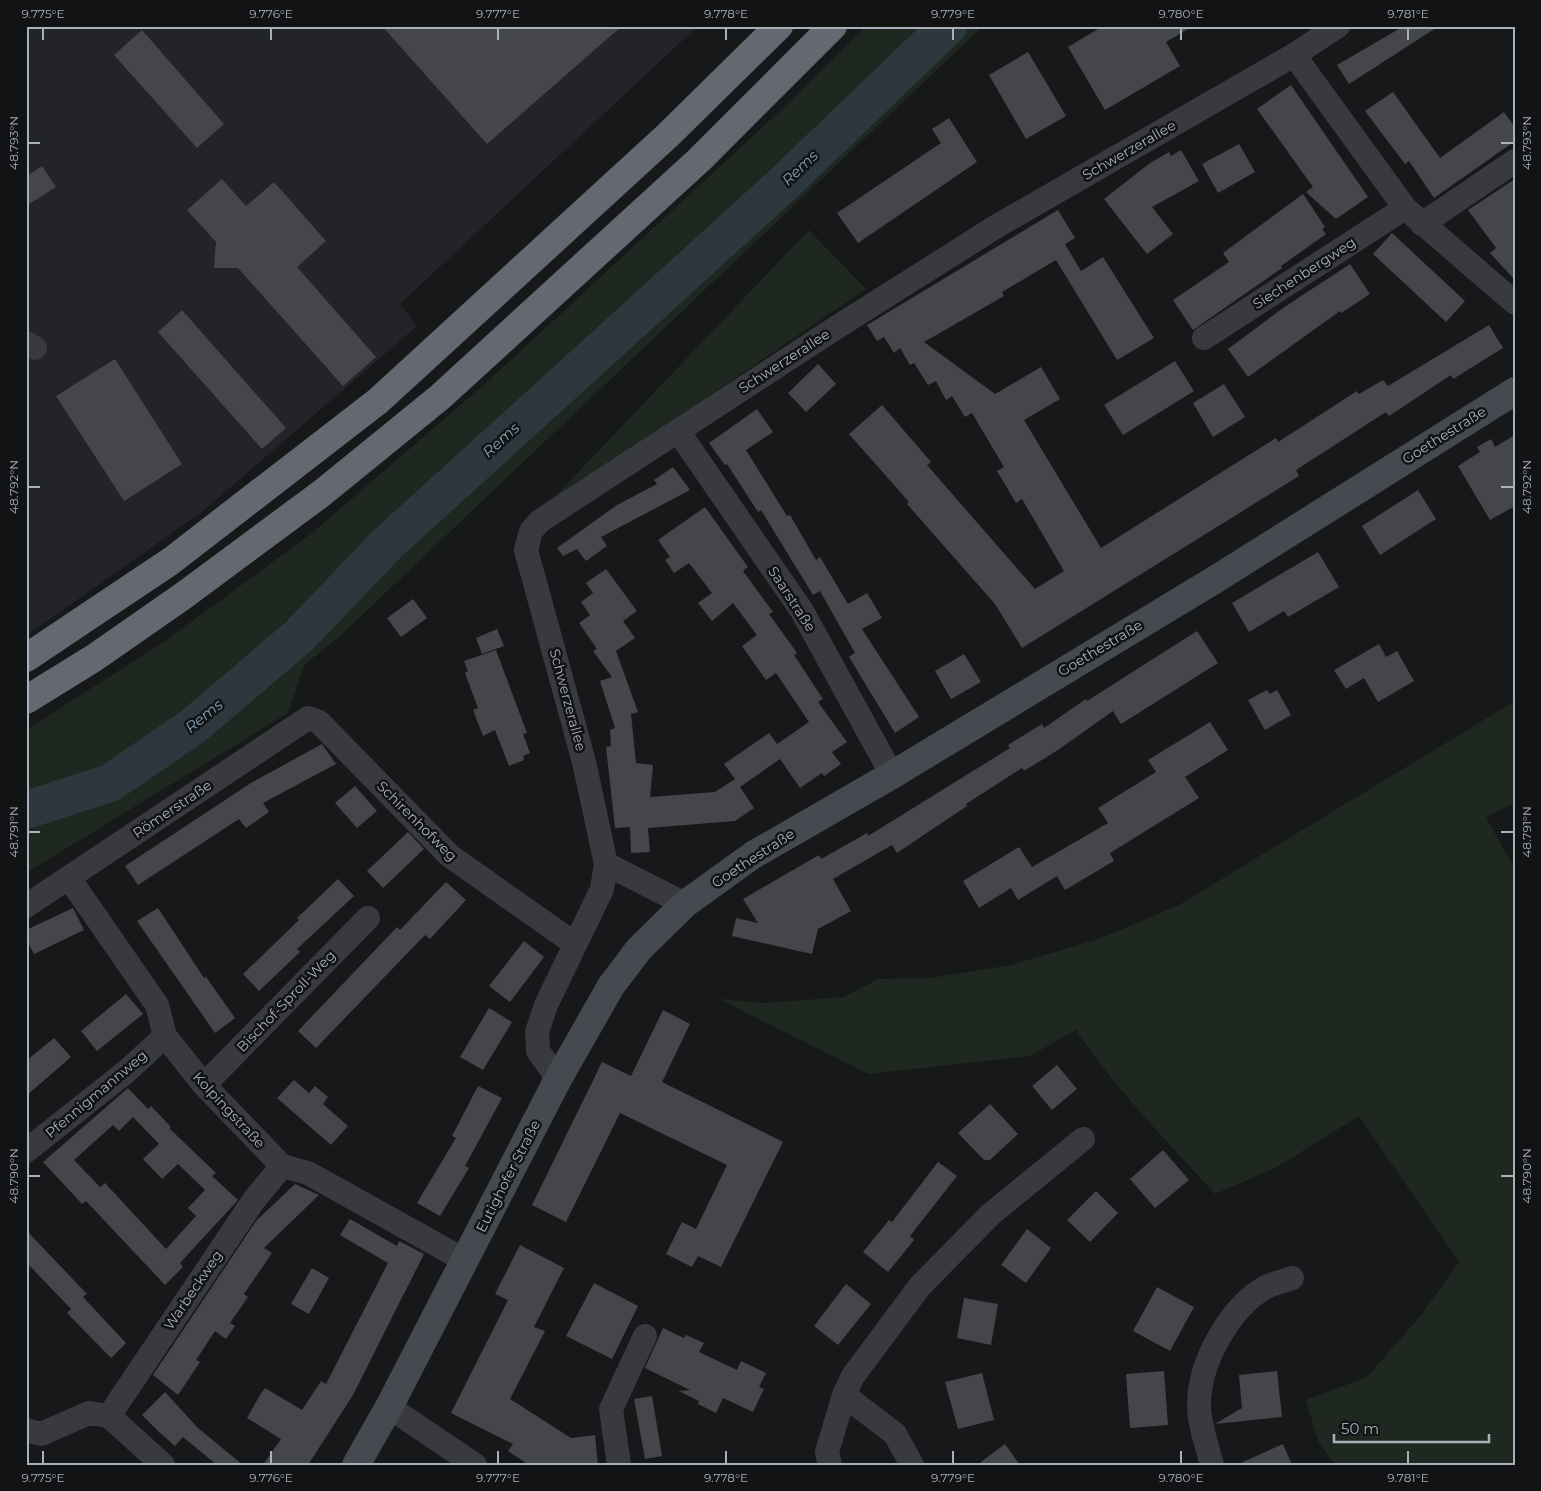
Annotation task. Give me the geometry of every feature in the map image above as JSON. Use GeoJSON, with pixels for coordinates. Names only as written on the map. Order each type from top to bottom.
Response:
{"type":"FeatureCollection","features":[{"type":"Feature","properties":{"kind":"highway"},"geometry":{"type":"LineString","coordinates":[[26,658],[171,561],[378,401],[667,136],[780,26]]}},
{"type":"Feature","properties":{"kind":"highway"},"geometry":{"type":"LineString","coordinates":[[26,700],[94,658],[184,596],[315,498],[440,398],[699,160],[833,26]]}},
{"type":"Feature","properties":{"kind":"street","name":"Schwerzerallee"},"geometry":{"type":"LineString","coordinates":[[558,1079],[538,1051],[537,1032],[546,1005],[602,889],[606,864],[584,762],[526,550],[531,532],[540,521],[834,329],[997,226],[1294,55],[1323,30]]}},
{"type":"Feature","properties":{"kind":"street"},"geometry":{"type":"LineString","coordinates":[[1294,55],[1404,208],[1515,303]]}},
{"type":"Feature","properties":{"kind":"street"},"geometry":{"type":"LineString","coordinates":[[1422,224],[1515,160]]}},
{"type":"Feature","properties":{"kind":"street","name":"Siechenbergweg"},"geometry":{"type":"LineString","coordinates":[[1204,338],[1404,208]]}},
{"type":"Feature","properties":{"kind":"street","name":"Goethestraße"},"geometry":{"type":"LineString","coordinates":[[684,904],[753,855],[892,775],[1216,579],[1515,391]]}},
{"type":"Feature","properties":{"kind":"street","name":"Saarstraße"},"geometry":{"type":"LineString","coordinates":[[678,431],[802,611],[892,775]]}},
{"type":"Feature","properties":{"kind":"street","name":"Römerstraße"},"geometry":{"type":"LineString","coordinates":[[26,906],[298,724],[308,718],[319,722]]}},
{"type":"Feature","properties":{"kind":"street","name":"Schirenhofweg"},"geometry":{"type":"LineString","coordinates":[[319,722],[450,856],[575,944]]}},
{"type":"Feature","properties":{"kind":"street"},"geometry":{"type":"LineString","coordinates":[[606,864],[684,904]]}},
{"type":"Feature","properties":{"kind":"street","name":"Kolpingstraße"},"geometry":{"type":"LineString","coordinates":[[69,878],[157,1005],[165,1036],[204,1084],[282,1166]]}},
{"type":"Feature","properties":{"kind":"street","name":"Eutighofer Straße"},"geometry":{"type":"LineString","coordinates":[[356,1465],[389,1407],[466,1260],[558,1079],[611,986],[639,949],[684,904]]}},
{"type":"Feature","properties":{"kind":"street","name":"Bischof-Sproll-Weg"},"geometry":{"type":"LineString","coordinates":[[204,1084],[368,918]]}},
{"type":"Feature","properties":{"kind":"street","name":"Pfennigmannweg"},"geometry":{"type":"LineString","coordinates":[[26,1151],[127,1071],[165,1036]]}},
{"type":"Feature","properties":{"kind":"street"},"geometry":{"type":"LineString","coordinates":[[830,1465],[828,1452],[844,1395],[853,1376],[920,1286],[991,1214],[1084,1139]]}},
{"type":"Feature","properties":{"kind":"street"},"geometry":{"type":"LineString","coordinates":[[282,1166],[308,1173],[466,1260]]}},
{"type":"Feature","properties":{"kind":"street","name":"Warbeckweg"},"geometry":{"type":"LineString","coordinates":[[109,1416],[254,1200],[282,1166]]}},
{"type":"Feature","properties":{"kind":"street"},"geometry":{"type":"LineString","coordinates":[[1212,1465],[1199,1406],[1200,1387],[1209,1354],[1241,1306],[1267,1286],[1292,1278]]}},
{"type":"Feature","properties":{"kind":"street"},"geometry":{"type":"LineString","coordinates":[[619,1465],[611,1409],[645,1336]]}},
{"type":"Feature","properties":{"kind":"street"},"geometry":{"type":"LineString","coordinates":[[844,1395],[895,1434],[912,1465]]}},
{"type":"Feature","properties":{"kind":"street"},"geometry":{"type":"LineString","coordinates":[[389,1407],[475,1465]]}},
{"type":"Feature","properties":{"kind":"street"},"geometry":{"type":"LineString","coordinates":[[26,1430],[41,1434],[89,1413],[109,1416],[162,1465]]}},
{"type":"Feature","properties":{"kind":"shaded area"},"geometry":{"type":"Polygon","coordinates":[[[26,26],[698,26],[400,304],[417,326],[203,511],[26,636],[26,26]]]}},
{"type":"Feature","properties":{"kind":"shaded area"},"geometry":{"type":"Polygon","coordinates":[[[867,26],[983,26],[340,636],[304,665],[288,713],[26,873],[26,730],[168,639],[312,533],[486,383],[782,109],[867,26]]]}},
{"type":"Feature","properties":{"kind":"shaded area"},"geometry":{"type":"Polygon","coordinates":[[[809,230],[866,289],[543,509],[809,230]]]}},
{"type":"Feature","properties":{"kind":"shaded area"},"geometry":{"type":"Polygon","coordinates":[[[1515,701],[1515,802],[1486,817],[1515,870],[1515,1465],[1335,1465],[1318,1441],[1306,1400],[1367,1377],[1422,1314],[1459,1262],[1359,1116],[1275,1168],[1215,1194],[1124,1094],[1076,1030],[1030,1056],[869,1074],[719,999],[765,1003],[844,997],[878,979],[930,978],[1011,965],[1099,939],[1179,905],[1515,701]]]}},
{"type":"Feature","properties":{"kind":"building"},"geometry":{"type":"Polygon","coordinates":[[[382,26],[622,26],[487,144],[382,26]]]}},
{"type":"Feature","properties":{"kind":"building"},"geometry":{"type":"Polygon","coordinates":[[[1103,26],[1193,26],[1166,42],[1180,66],[1105,110],[1068,47],[1103,26]]]}},
{"type":"Feature","properties":{"kind":"building"},"geometry":{"type":"Polygon","coordinates":[[[1404,26],[1439,26],[1349,84],[1337,65],[1404,26]]]}},
{"type":"Feature","properties":{"kind":"building"},"geometry":{"type":"Polygon","coordinates":[[[142,30],[224,124],[197,148],[114,55],[142,30]]]}},
{"type":"Feature","properties":{"kind":"building"},"geometry":{"type":"Polygon","coordinates":[[[1028,52],[1066,116],[1026,139],[989,75],[1028,52]]]}},
{"type":"Feature","properties":{"kind":"building"},"geometry":{"type":"Polygon","coordinates":[[[1291,85],[1368,197],[1336,219],[1306,192],[1313,187],[1257,109],[1291,85]]]}},
{"type":"Feature","properties":{"kind":"building"},"geometry":{"type":"Polygon","coordinates":[[[1393,92],[1440,158],[1504,112],[1515,127],[1515,141],[1434,198],[1409,161],[1405,164],[1365,111],[1393,92]]]}},
{"type":"Feature","properties":{"kind":"building"},"geometry":{"type":"Polygon","coordinates":[[[949,118],[977,162],[858,243],[837,213],[941,143],[932,129],[949,118]]]}},
{"type":"Feature","properties":{"kind":"building"},"geometry":{"type":"Polygon","coordinates":[[[1239,144],[1255,172],[1218,193],[1202,164],[1239,144]]]}},
{"type":"Feature","properties":{"kind":"building"},"geometry":{"type":"Polygon","coordinates":[[[1181,150],[1199,181],[1152,207],[1173,234],[1147,254],[1104,199],[1150,163],[1169,152],[1171,156],[1181,150]]]}},
{"type":"Feature","properties":{"kind":"building"},"geometry":{"type":"Polygon","coordinates":[[[42,166],[56,187],[26,206],[26,177],[42,166]]]}},
{"type":"Feature","properties":{"kind":"building"},"geometry":{"type":"Polygon","coordinates":[[[222,179],[246,206],[274,182],[326,241],[297,267],[376,357],[343,386],[238,268],[214,268],[216,242],[187,210],[222,179]]]}},
{"type":"Feature","properties":{"kind":"building"},"geometry":{"type":"Polygon","coordinates":[[[1515,179],[1515,280],[1490,253],[1496,248],[1468,210],[1515,179]]]}},
{"type":"Feature","properties":{"kind":"building"},"geometry":{"type":"Polygon","coordinates":[[[1303,194],[1325,227],[1322,229],[1326,234],[1281,266],[1282,268],[1193,330],[1173,300],[1229,262],[1223,253],[1303,194]]]}},
{"type":"Feature","properties":{"kind":"building"},"geometry":{"type":"Polygon","coordinates":[[[1058,210],[1075,238],[1065,244],[1081,271],[1103,257],[1154,338],[1117,360],[1056,260],[1002,292],[1004,296],[924,342],[995,394],[1041,367],[1060,399],[1024,420],[1101,548],[1276,438],[1278,442],[1357,391],[1359,394],[1383,380],[1388,386],[1489,325],[1503,348],[1453,379],[1451,375],[1389,416],[1386,412],[1296,470],[1299,476],[1022,648],[995,604],[907,504],[909,502],[849,434],[882,405],[931,462],[927,465],[1035,589],[1064,571],[1022,499],[1016,503],[997,471],[1004,467],[972,413],[965,417],[952,396],[946,400],[936,381],[928,385],[914,363],[910,365],[900,348],[894,353],[884,337],[877,341],[867,325],[1058,210]]]}},
{"type":"Feature","properties":{"kind":"building"},"geometry":{"type":"Polygon","coordinates":[[[1392,233],[1465,301],[1446,322],[1373,254],[1392,233]]]}},
{"type":"Feature","properties":{"kind":"building"},"geometry":{"type":"Polygon","coordinates":[[[1350,264],[1370,294],[1341,313],[1340,311],[1248,377],[1228,349],[1283,308],[1350,264]]]}},
{"type":"Feature","properties":{"kind":"building"},"geometry":{"type":"Polygon","coordinates":[[[182,310],[286,428],[262,449],[158,332],[182,310]]]}},
{"type":"Feature","properties":{"kind":"building"},"geometry":{"type":"Polygon","coordinates":[[[115,359],[182,464],[124,501],[56,396],[115,359]]]}},
{"type":"Feature","properties":{"kind":"building"},"geometry":{"type":"Polygon","coordinates":[[[1175,361],[1194,391],[1123,435],[1104,405],[1175,361]]]}},
{"type":"Feature","properties":{"kind":"building"},"geometry":{"type":"Polygon","coordinates":[[[818,364],[836,384],[806,412],[788,393],[818,364]]]}},
{"type":"Feature","properties":{"kind":"building"},"geometry":{"type":"Polygon","coordinates":[[[1224,384],[1245,417],[1213,437],[1193,403],[1224,384]]]}},
{"type":"Feature","properties":{"kind":"building"},"geometry":{"type":"Polygon","coordinates":[[[757,409],[773,432],[746,450],[787,516],[790,515],[816,560],[820,557],[848,604],[867,593],[882,618],[862,629],[919,717],[895,733],[849,657],[855,653],[820,591],[813,595],[761,510],[758,512],[727,464],[725,465],[709,443],[757,409]]]}},
{"type":"Feature","properties":{"kind":"building"},"geometry":{"type":"Polygon","coordinates":[[[1515,435],[1515,506],[1490,520],[1458,466],[1480,452],[1477,447],[1491,439],[1495,447],[1515,435]]]}},
{"type":"Feature","properties":{"kind":"building"},"geometry":{"type":"Polygon","coordinates":[[[673,467],[690,490],[601,537],[607,546],[586,561],[577,549],[563,556],[557,548],[617,505],[657,484],[654,480],[673,467]]]}},
{"type":"Feature","properties":{"kind":"building"},"geometry":{"type":"Polygon","coordinates":[[[1418,490],[1436,519],[1380,555],[1362,526],[1418,490]]]}},
{"type":"Feature","properties":{"kind":"building"},"geometry":{"type":"Polygon","coordinates":[[[705,507],[748,567],[743,571],[773,612],[769,614],[797,653],[794,655],[823,699],[818,702],[847,742],[832,752],[841,764],[824,776],[822,773],[800,788],[780,759],[740,787],[754,808],[735,821],[648,828],[650,852],[631,853],[630,827],[615,828],[606,747],[611,746],[610,730],[615,728],[600,681],[612,677],[593,651],[597,649],[579,623],[590,615],[581,602],[593,593],[586,583],[606,569],[637,611],[623,621],[635,638],[616,651],[638,712],[631,714],[636,763],[653,765],[650,797],[715,792],[735,779],[724,764],[769,733],[777,744],[809,722],[776,673],[766,680],[742,646],[757,635],[733,603],[712,621],[698,603],[712,593],[689,563],[674,573],[665,560],[670,557],[658,540],[705,507]]]}},
{"type":"Feature","properties":{"kind":"building"},"geometry":{"type":"Polygon","coordinates":[[[1318,552],[1339,587],[1288,617],[1284,611],[1249,632],[1232,603],[1318,552]]]}},
{"type":"Feature","properties":{"kind":"building"},"geometry":{"type":"Polygon","coordinates":[[[413,599],[427,618],[401,637],[387,618],[413,599]]]}},
{"type":"Feature","properties":{"kind":"building"},"geometry":{"type":"Polygon","coordinates":[[[497,629],[504,646],[482,654],[476,638],[497,629]]]}},
{"type":"Feature","properties":{"kind":"building"},"geometry":{"type":"Polygon","coordinates":[[[1197,631],[1218,663],[1121,724],[1113,711],[1058,750],[1024,771],[1022,768],[966,804],[967,806],[897,853],[892,845],[833,879],[851,911],[818,929],[812,954],[732,936],[736,918],[758,923],[743,899],[819,855],[821,859],[867,833],[868,836],[1010,748],[1008,745],[1042,724],[1044,728],[1086,699],[1087,701],[1197,631]]]}},
{"type":"Feature","properties":{"kind":"building"},"geometry":{"type":"Polygon","coordinates":[[[1379,644],[1386,657],[1397,651],[1414,681],[1378,702],[1364,678],[1346,689],[1334,670],[1379,644]]]}},
{"type":"Feature","properties":{"kind":"building"},"geometry":{"type":"Polygon","coordinates":[[[496,650],[527,733],[523,734],[530,753],[523,756],[524,760],[509,766],[495,730],[483,736],[473,710],[478,708],[465,673],[468,671],[464,661],[496,650]]]}},
{"type":"Feature","properties":{"kind":"building"},"geometry":{"type":"Polygon","coordinates":[[[964,654],[981,682],[951,699],[935,671],[964,654]]]}},
{"type":"Feature","properties":{"kind":"building"},"geometry":{"type":"Polygon","coordinates":[[[1267,690],[1270,694],[1277,690],[1291,715],[1265,730],[1248,700],[1267,690]]]}},
{"type":"Feature","properties":{"kind":"building"},"geometry":{"type":"Polygon","coordinates":[[[1210,722],[1228,750],[1185,777],[1199,798],[1110,853],[1114,861],[1065,890],[1057,876],[1018,900],[1011,888],[979,908],[963,881],[1019,847],[1032,867],[1108,823],[1098,808],[1156,772],[1148,760],[1210,722]]]}},
{"type":"Feature","properties":{"kind":"building"},"geometry":{"type":"Polygon","coordinates":[[[322,744],[336,764],[263,803],[269,812],[246,828],[239,819],[138,885],[125,866],[251,783],[322,744]]]}},
{"type":"Feature","properties":{"kind":"building"},"geometry":{"type":"Polygon","coordinates":[[[355,786],[377,811],[357,828],[335,803],[355,786]]]}},
{"type":"Feature","properties":{"kind":"building"},"geometry":{"type":"Polygon","coordinates":[[[408,832],[424,849],[383,888],[367,871],[408,832]]]}},
{"type":"Feature","properties":{"kind":"building"},"geometry":{"type":"Polygon","coordinates":[[[338,879],[354,896],[297,949],[300,952],[259,991],[243,974],[338,879]]]}},
{"type":"Feature","properties":{"kind":"building"},"geometry":{"type":"Polygon","coordinates":[[[446,882],[466,900],[430,939],[425,935],[316,1048],[298,1031],[397,927],[400,930],[446,882]]]}},
{"type":"Feature","properties":{"kind":"building"},"geometry":{"type":"Polygon","coordinates":[[[73,908],[84,930],[34,954],[26,939],[26,930],[73,908]]]}},
{"type":"Feature","properties":{"kind":"building"},"geometry":{"type":"Polygon","coordinates":[[[158,908],[204,978],[206,977],[235,1018],[215,1033],[137,921],[158,908]]]}},
{"type":"Feature","properties":{"kind":"building"},"geometry":{"type":"Polygon","coordinates":[[[524,941],[544,957],[510,1002],[489,986],[524,941]]]}},
{"type":"Feature","properties":{"kind":"building"},"geometry":{"type":"Polygon","coordinates":[[[126,994],[143,1014],[97,1051],[81,1031],[126,994]]]}},
{"type":"Feature","properties":{"kind":"building"},"geometry":{"type":"Polygon","coordinates":[[[489,1008],[512,1022],[483,1070],[460,1057],[489,1008]]]}},
{"type":"Feature","properties":{"kind":"building"},"geometry":{"type":"Polygon","coordinates":[[[663,1010],[690,1024],[662,1082],[783,1142],[721,1267],[698,1256],[692,1267],[666,1254],[682,1222],[696,1229],[727,1165],[620,1113],[566,1222],[532,1205],[602,1062],[631,1076],[663,1010]]]}},
{"type":"Feature","properties":{"kind":"building"},"geometry":{"type":"Polygon","coordinates":[[[54,1038],[71,1057],[26,1096],[26,1061],[54,1038]]]}},
{"type":"Feature","properties":{"kind":"building"},"geometry":{"type":"Polygon","coordinates":[[[1057,1065],[1077,1089],[1052,1110],[1032,1086],[1057,1065]]]}},
{"type":"Feature","properties":{"kind":"building"},"geometry":{"type":"Polygon","coordinates":[[[294,1080],[309,1093],[315,1086],[328,1097],[323,1104],[348,1126],[331,1145],[277,1098],[294,1080]]]}},
{"type":"Feature","properties":{"kind":"building"},"geometry":{"type":"Polygon","coordinates":[[[478,1086],[502,1098],[465,1166],[469,1168],[440,1216],[417,1203],[456,1138],[452,1136],[478,1086]]]}},
{"type":"Feature","properties":{"kind":"building"},"geometry":{"type":"Polygon","coordinates":[[[128,1088],[148,1109],[151,1106],[171,1127],[169,1128],[216,1173],[212,1176],[238,1200],[180,1263],[183,1267],[165,1285],[86,1201],[82,1204],[43,1162],[128,1088]],[[133,1117],[119,1131],[113,1125],[74,1160],[100,1187],[105,1183],[166,1249],[196,1216],[188,1208],[205,1190],[178,1164],[162,1179],[143,1159],[159,1144],[133,1117]]]}},
{"type":"Feature","properties":{"kind":"building"},"geometry":{"type":"Polygon","coordinates":[[[990,1104],[1018,1134],[990,1160],[984,1160],[958,1133],[990,1104]]]}},
{"type":"Feature","properties":{"kind":"building"},"geometry":{"type":"Polygon","coordinates":[[[1163,1150],[1189,1180],[1155,1208],[1130,1179],[1163,1150]]]}},
{"type":"Feature","properties":{"kind":"building"},"geometry":{"type":"Polygon","coordinates":[[[938,1162],[957,1176],[910,1236],[914,1240],[888,1272],[863,1252],[889,1220],[892,1222],[938,1162]]]}},
{"type":"Feature","properties":{"kind":"building"},"geometry":{"type":"Polygon","coordinates":[[[295,1184],[319,1195],[264,1248],[272,1253],[244,1294],[248,1297],[230,1323],[235,1326],[226,1339],[215,1331],[196,1360],[200,1362],[178,1395],[153,1375],[256,1221],[295,1184]]]}},
{"type":"Feature","properties":{"kind":"building"},"geometry":{"type":"Polygon","coordinates":[[[1096,1191],[1118,1213],[1090,1242],[1067,1220],[1096,1191]]]}},
{"type":"Feature","properties":{"kind":"building"},"geometry":{"type":"Polygon","coordinates":[[[350,1219],[397,1246],[399,1241],[424,1254],[353,1395],[308,1465],[263,1465],[281,1439],[247,1418],[260,1395],[265,1388],[302,1410],[321,1381],[326,1384],[388,1263],[340,1235],[350,1219]]]}},
{"type":"Feature","properties":{"kind":"building"},"geometry":{"type":"Polygon","coordinates":[[[1027,1229],[1051,1248],[1026,1283],[1001,1265],[1027,1229]]]}},
{"type":"Feature","properties":{"kind":"building"},"geometry":{"type":"Polygon","coordinates":[[[26,1230],[87,1294],[83,1297],[126,1343],[111,1358],[67,1313],[71,1309],[26,1262],[26,1230]]]}},
{"type":"Feature","properties":{"kind":"building"},"geometry":{"type":"Polygon","coordinates":[[[520,1245],[564,1268],[534,1327],[545,1331],[510,1399],[571,1438],[595,1435],[598,1465],[529,1465],[508,1451],[513,1444],[451,1413],[508,1300],[495,1294],[520,1245]]]}},
{"type":"Feature","properties":{"kind":"building"},"geometry":{"type":"Polygon","coordinates":[[[312,1268],[329,1278],[309,1314],[291,1304],[312,1268]]]}},
{"type":"Feature","properties":{"kind":"building"},"geometry":{"type":"Polygon","coordinates":[[[594,1283],[638,1306],[612,1359],[566,1336],[594,1283]]]}},
{"type":"Feature","properties":{"kind":"building"},"geometry":{"type":"Polygon","coordinates":[[[846,1284],[871,1304],[838,1345],[814,1326],[846,1284]]]}},
{"type":"Feature","properties":{"kind":"building"},"geometry":{"type":"Polygon","coordinates":[[[1157,1287],[1194,1307],[1170,1351],[1133,1331],[1157,1287]]]}},
{"type":"Feature","properties":{"kind":"building"},"geometry":{"type":"Polygon","coordinates":[[[964,1298],[998,1304],[991,1345],[957,1338],[964,1298]]]}},
{"type":"Feature","properties":{"kind":"building"},"geometry":{"type":"Polygon","coordinates":[[[663,1328],[684,1338],[686,1335],[704,1343],[699,1352],[737,1370],[741,1361],[766,1373],[759,1387],[764,1389],[753,1412],[723,1398],[716,1413],[698,1404],[699,1401],[679,1391],[690,1390],[645,1368],[663,1328]]]}},
{"type":"Feature","properties":{"kind":"building"},"geometry":{"type":"Polygon","coordinates":[[[1164,1371],[1168,1425],[1130,1428],[1126,1374],[1164,1371]]]}},
{"type":"Feature","properties":{"kind":"building"},"geometry":{"type":"Polygon","coordinates":[[[1277,1371],[1282,1417],[1215,1424],[1242,1408],[1239,1375],[1277,1371]]]}},
{"type":"Feature","properties":{"kind":"building"},"geometry":{"type":"Polygon","coordinates":[[[982,1373],[994,1420],[958,1429],[945,1382],[982,1373]]]}},
{"type":"Feature","properties":{"kind":"building"},"geometry":{"type":"Polygon","coordinates":[[[165,1392],[198,1428],[243,1465],[217,1465],[183,1437],[175,1446],[158,1431],[142,1415],[165,1392]]]}},
{"type":"Feature","properties":{"kind":"building"},"geometry":{"type":"Polygon","coordinates":[[[652,1396],[662,1456],[645,1459],[634,1399],[652,1396]]]}},
{"type":"Feature","properties":{"kind":"building"},"geometry":{"type":"Polygon","coordinates":[[[1005,1444],[1020,1465],[977,1465],[1005,1444]]]}},
{"type":"Feature","properties":{"kind":"building"},"geometry":{"type":"Polygon","coordinates":[[[1283,1444],[1292,1465],[1236,1465],[1283,1444]]]}},
{"type":"Feature","properties":{"kind":"waterway","name":"Rems"},"geometry":{"type":"LineString","coordinates":[[26,810],[110,783],[192,727],[299,636],[387,544],[781,186],[948,26]]}}]}
